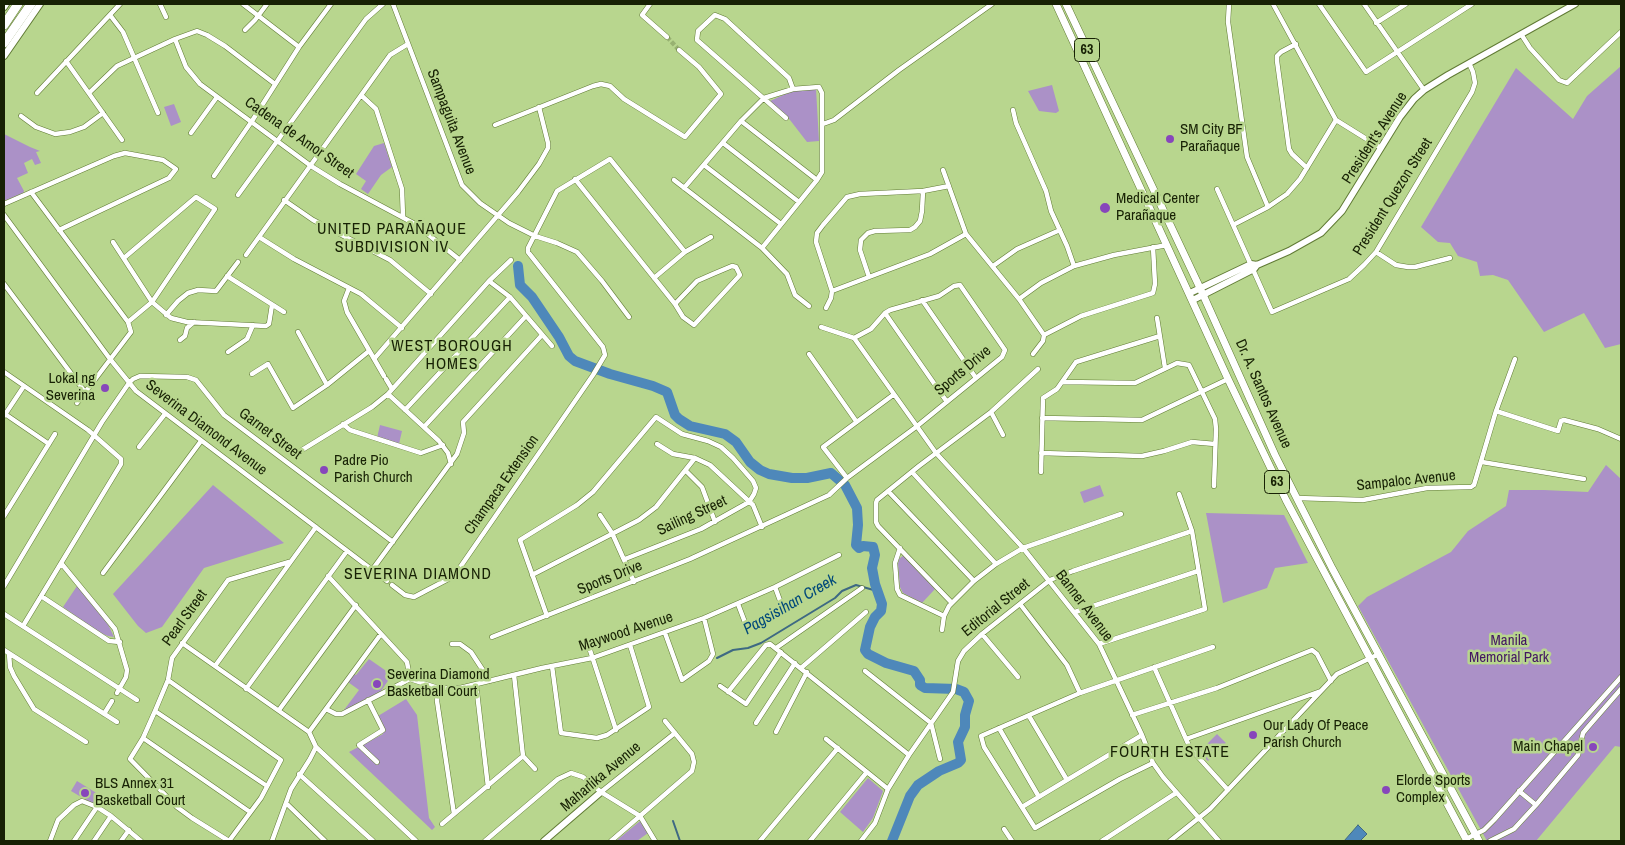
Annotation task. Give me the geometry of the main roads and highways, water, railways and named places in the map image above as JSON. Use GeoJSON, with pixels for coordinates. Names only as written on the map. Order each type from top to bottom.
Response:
{"type":"FeatureCollection","features":[{"type":"Feature","properties":{"kind":"highway"},"geometry":{"type":"LineString","coordinates":[[4,19],[16,4]]}},
{"type":"Feature","properties":{"kind":"highway"},"geometry":{"type":"LineString","coordinates":[[4,25],[16,4]]}},
{"type":"Feature","properties":{"kind":"highway"},"geometry":{"type":"LineString","coordinates":[[4,35],[26,4]]}},
{"type":"Feature","properties":{"kind":"highway"},"geometry":{"type":"LineString","coordinates":[[4,43],[31,4]]}},
{"type":"Feature","properties":{"kind":"main road","name":"Dr. A. Santos Avenue"},"geometry":{"type":"LineString","coordinates":[[1056,4],[1228,379],[1290,507],[1467,840]]}},
{"type":"Feature","properties":{"kind":"main road","name":"Dr. A. Santos Avenue"},"geometry":{"type":"LineString","coordinates":[[1066,4],[1200,288],[1272,448],[1477,838]]}},
{"type":"Feature","properties":{"kind":"water"},"geometry":{"type":"Polygon","coordinates":[[[1358,825],[1367,834],[1360,841],[1344,841],[1358,825]]]}},
{"type":"Feature","properties":{"kind":"waterway","name":"Pagsisihan Creek"},"geometry":{"type":"LineString","coordinates":[[518,266],[520,285],[532,297],[559,337],[569,356],[575,361],[667,392],[675,415],[679,419],[690,426],[725,434],[736,442],[750,462],[760,470],[769,474],[792,478],[807,478],[831,473],[845,485],[857,508],[856,545],[859,548],[863,546],[873,547],[875,555],[872,568],[882,604],[881,611],[875,617],[870,627],[865,650],[868,654],[886,663],[914,671],[920,680],[920,685],[925,688],[956,689],[964,692],[969,701],[965,715],[965,727],[958,742],[961,760],[939,771],[918,785],[910,796],[892,841]]}},
{"type":"Feature","properties":{"kind":"waterway","name":"Pagsisihan Creek"},"geometry":{"type":"LineString","coordinates":[[717,658],[733,650],[748,648],[761,643],[835,598],[842,591],[856,585],[877,591]]}},
{"type":"Feature","properties":{"kind":"waterway","name":"Pagsisihan Creek"},"geometry":{"type":"LineString","coordinates":[[673,821],[680,841]]}},
{"type":"Feature","properties":{"kind":"tunnel"},"geometry":{"type":"LineString","coordinates":[[667,37],[679,50]]}},
{"type":"Feature","properties":{"kind":"place","name":"SM City BF Parañaque"},"geometry":{"type":"Point","coordinates":[1170,139]}},
{"type":"Feature","properties":{"kind":"place","name":"Medical Center Parañaque"},"geometry":{"type":"Point","coordinates":[1105,208]}},
{"type":"Feature","properties":{"kind":"place","name":"Lokal ng Severina"},"geometry":{"type":"Point","coordinates":[105,388]}},
{"type":"Feature","properties":{"kind":"place","name":"Padre Pio Parish Church"},"geometry":{"type":"Point","coordinates":[324,470]}},
{"type":"Feature","properties":{"kind":"place","name":"Severina Diamond Basketball Court"},"geometry":{"type":"Point","coordinates":[377,684]}},
{"type":"Feature","properties":{"kind":"place","name":"Our Lady Of Peace Parish Church"},"geometry":{"type":"Point","coordinates":[1253,735]}},
{"type":"Feature","properties":{"kind":"place","name":"Main Chapel"},"geometry":{"type":"Point","coordinates":[1593,747]}},
{"type":"Feature","properties":{"kind":"place","name":"Elorde Sports Complex"},"geometry":{"type":"Point","coordinates":[1386,790]}},
{"type":"Feature","properties":{"kind":"place","name":"BLS Annex 31 Basketball Court"},"geometry":{"type":"Point","coordinates":[85,793]}},
{"type":"Feature","properties":{"kind":"district","name":"UNITED PARAÑAQUE SUBDIVISION IV"},"geometry":{"type":"Point","coordinates":[392,239]}},
{"type":"Feature","properties":{"kind":"district","name":"WEST BOROUGH HOMES"},"geometry":{"type":"Point","coordinates":[452,356]}},
{"type":"Feature","properties":{"kind":"district","name":"SEVERINA DIAMOND"},"geometry":{"type":"Point","coordinates":[418,575]}},
{"type":"Feature","properties":{"kind":"district","name":"FOURTH ESTATE"},"geometry":{"type":"Point","coordinates":[1170,753]}},
{"type":"Feature","properties":{"kind":"park label","name":"Manila Memorial Park"},"geometry":{"type":"Point","coordinates":[1509,650]}}]}
